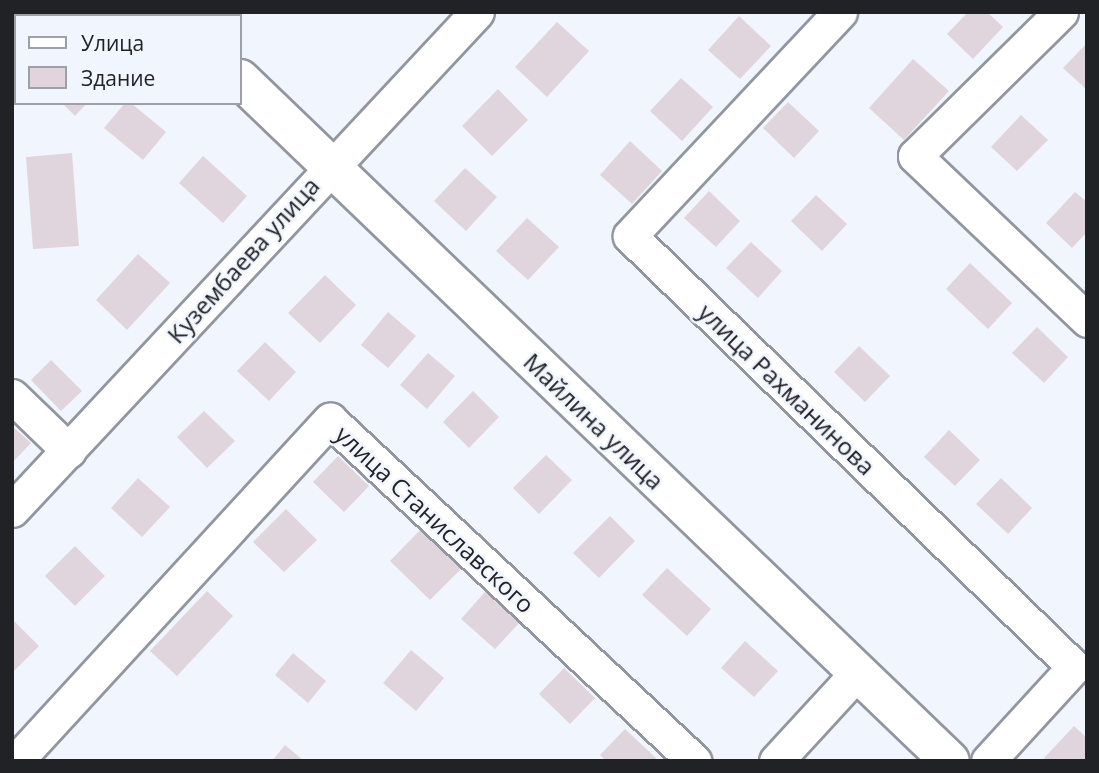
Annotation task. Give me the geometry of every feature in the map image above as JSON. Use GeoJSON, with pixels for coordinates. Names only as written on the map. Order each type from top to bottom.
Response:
{"type":"FeatureCollection","features":[{"type":"Feature","properties":{"kind":"main road","name":"Майлина улица"},"geometry":{"type":"LineString","coordinates":[[242,81],[856,674],[950,761]]}},
{"type":"Feature","properties":{"kind":"street","name":"Кузембаева улица"},"geometry":{"type":"LineString","coordinates":[[12,510],[330,166],[477,12]]}},
{"type":"Feature","properties":{"kind":"street","name":"улица Рахманинова"},"geometry":{"type":"LineString","coordinates":[[840,12],[630,236],[1074,667],[988,761]]}},
{"type":"Feature","properties":{"kind":"street"},"geometry":{"type":"LineString","coordinates":[[1049,16],[915,156],[1087,320]]}},
{"type":"Feature","properties":{"kind":"street"},"geometry":{"type":"LineString","coordinates":[[12,396],[69,451]]}},
{"type":"Feature","properties":{"kind":"street","name":"улица Станиславского"},"geometry":{"type":"LineString","coordinates":[[16,761],[330,421],[694,761]]}},
{"type":"Feature","properties":{"kind":"street"},"geometry":{"type":"LineString","coordinates":[[776,761],[856,674]]}},
{"type":"Feature","properties":{"kind":"building"},"geometry":{"type":"Polygon","coordinates":[[[968,12],[987,12],[1003,27],[973,59],[947,34],[968,12]]]}},
{"type":"Feature","properties":{"kind":"building"},"geometry":{"type":"Polygon","coordinates":[[[739,16],[771,46],[740,79],[708,50],[739,16]]]}},
{"type":"Feature","properties":{"kind":"building"},"geometry":{"type":"Polygon","coordinates":[[[557,22],[589,51],[547,97],[515,67],[557,22]]]}},
{"type":"Feature","properties":{"kind":"building"},"geometry":{"type":"Polygon","coordinates":[[[1087,43],[1087,90],[1063,68],[1087,43]]]}},
{"type":"Feature","properties":{"kind":"building"},"geometry":{"type":"Polygon","coordinates":[[[913,59],[949,91],[904,140],[869,108],[913,59]]]}},
{"type":"Feature","properties":{"kind":"building"},"geometry":{"type":"Polygon","coordinates":[[[681,78],[713,107],[682,141],[650,111],[681,78]]]}},
{"type":"Feature","properties":{"kind":"building"},"geometry":{"type":"Polygon","coordinates":[[[498,89],[528,120],[492,156],[462,126],[498,89]]]}},
{"type":"Feature","properties":{"kind":"building"},"geometry":{"type":"Polygon","coordinates":[[[788,102],[819,131],[794,158],[763,128],[788,102]]]}},
{"type":"Feature","properties":{"kind":"building"},"geometry":{"type":"Polygon","coordinates":[[[64,105],[85,105],[75,116],[64,105]]]}},
{"type":"Feature","properties":{"kind":"building"},"geometry":{"type":"Polygon","coordinates":[[[123,105],[133,105],[166,132],[143,160],[104,128],[123,105]]]}},
{"type":"Feature","properties":{"kind":"building"},"geometry":{"type":"Polygon","coordinates":[[[1021,115],[1048,140],[1017,171],[991,147],[1021,115]]]}},
{"type":"Feature","properties":{"kind":"building"},"geometry":{"type":"Polygon","coordinates":[[[630,141],[662,171],[632,204],[600,175],[630,141]]]}},
{"type":"Feature","properties":{"kind":"building"},"geometry":{"type":"Polygon","coordinates":[[[72,153],[79,246],[33,249],[26,157],[72,153]]]}},
{"type":"Feature","properties":{"kind":"building"},"geometry":{"type":"Polygon","coordinates":[[[203,156],[247,196],[223,223],[179,183],[203,156]]]}},
{"type":"Feature","properties":{"kind":"building"},"geometry":{"type":"Polygon","coordinates":[[[465,168],[497,197],[466,231],[434,201],[465,168]]]}},
{"type":"Feature","properties":{"kind":"building"},"geometry":{"type":"Polygon","coordinates":[[[709,191],[740,221],[716,247],[684,218],[709,191]]]}},
{"type":"Feature","properties":{"kind":"building"},"geometry":{"type":"Polygon","coordinates":[[[1075,192],[1087,202],[1087,232],[1072,248],[1046,223],[1075,192]]]}},
{"type":"Feature","properties":{"kind":"building"},"geometry":{"type":"Polygon","coordinates":[[[816,195],[847,224],[822,251],[791,221],[816,195]]]}},
{"type":"Feature","properties":{"kind":"building"},"geometry":{"type":"Polygon","coordinates":[[[527,218],[559,247],[528,280],[496,251],[527,218]]]}},
{"type":"Feature","properties":{"kind":"building"},"geometry":{"type":"Polygon","coordinates":[[[751,242],[782,271],[758,298],[726,268],[751,242]]]}},
{"type":"Feature","properties":{"kind":"building"},"geometry":{"type":"Polygon","coordinates":[[[138,254],[170,283],[127,330],[96,300],[138,254]]]}},
{"type":"Feature","properties":{"kind":"building"},"geometry":{"type":"Polygon","coordinates":[[[970,263],[1012,303],[988,329],[946,289],[970,263]]]}},
{"type":"Feature","properties":{"kind":"building"},"geometry":{"type":"Polygon","coordinates":[[[325,275],[356,305],[320,343],[288,313],[325,275]]]}},
{"type":"Feature","properties":{"kind":"building"},"geometry":{"type":"Polygon","coordinates":[[[388,312],[416,336],[388,368],[361,345],[388,312]]]}},
{"type":"Feature","properties":{"kind":"building"},"geometry":{"type":"Polygon","coordinates":[[[1037,327],[1068,357],[1044,383],[1012,353],[1037,327]]]}},
{"type":"Feature","properties":{"kind":"building"},"geometry":{"type":"Polygon","coordinates":[[[265,342],[296,372],[269,401],[237,371],[265,342]]]}},
{"type":"Feature","properties":{"kind":"building"},"geometry":{"type":"Polygon","coordinates":[[[859,346],[890,376],[865,402],[834,372],[859,346]]]}},
{"type":"Feature","properties":{"kind":"building"},"geometry":{"type":"Polygon","coordinates":[[[428,353],[455,376],[427,409],[400,385],[428,353]]]}},
{"type":"Feature","properties":{"kind":"building"},"geometry":{"type":"Polygon","coordinates":[[[51,360],[82,391],[61,411],[31,380],[51,360]]]}},
{"type":"Feature","properties":{"kind":"building"},"geometry":{"type":"Polygon","coordinates":[[[473,391],[499,417],[469,448],[443,422],[473,391]]]}},
{"type":"Feature","properties":{"kind":"building"},"geometry":{"type":"Polygon","coordinates":[[[204,411],[235,441],[207,468],[177,437],[204,411]]]}},
{"type":"Feature","properties":{"kind":"building"},"geometry":{"type":"Polygon","coordinates":[[[12,426],[31,443],[12,463],[12,426]]]}},
{"type":"Feature","properties":{"kind":"building"},"geometry":{"type":"Polygon","coordinates":[[[949,430],[980,460],[955,486],[924,457],[949,430]]]}},
{"type":"Feature","properties":{"kind":"building"},"geometry":{"type":"Polygon","coordinates":[[[546,455],[572,480],[539,514],[513,488],[546,455]]]}},
{"type":"Feature","properties":{"kind":"building"},"geometry":{"type":"Polygon","coordinates":[[[338,456],[369,486],[344,512],[313,482],[338,456]]]}},
{"type":"Feature","properties":{"kind":"building"},"geometry":{"type":"Polygon","coordinates":[[[138,478],[170,507],[142,537],[111,508],[138,478]]]}},
{"type":"Feature","properties":{"kind":"building"},"geometry":{"type":"Polygon","coordinates":[[[1001,478],[1032,508],[1008,534],[976,504],[1001,478]]]}},
{"type":"Feature","properties":{"kind":"building"},"geometry":{"type":"Polygon","coordinates":[[[286,509],[317,540],[284,572],[253,542],[286,509]]]}},
{"type":"Feature","properties":{"kind":"building"},"geometry":{"type":"Polygon","coordinates":[[[610,516],[635,541],[599,578],[573,553],[610,516]]]}},
{"type":"Feature","properties":{"kind":"building"},"geometry":{"type":"Polygon","coordinates":[[[424,526],[465,565],[430,600],[390,561],[424,526]]]}},
{"type":"Feature","properties":{"kind":"building"},"geometry":{"type":"Polygon","coordinates":[[[75,546],[105,576],[75,606],[45,576],[75,546]]]}},
{"type":"Feature","properties":{"kind":"building"},"geometry":{"type":"Polygon","coordinates":[[[667,568],[711,609],[687,636],[642,595],[667,568]]]}},
{"type":"Feature","properties":{"kind":"building"},"geometry":{"type":"Polygon","coordinates":[[[207,591],[233,616],[177,676],[150,651],[207,591]]]}},
{"type":"Feature","properties":{"kind":"building"},"geometry":{"type":"Polygon","coordinates":[[[485,592],[519,623],[495,649],[461,619],[485,592]]]}},
{"type":"Feature","properties":{"kind":"building"},"geometry":{"type":"Polygon","coordinates":[[[12,619],[39,646],[12,673],[12,619]]]}},
{"type":"Feature","properties":{"kind":"building"},"geometry":{"type":"Polygon","coordinates":[[[745,641],[778,671],[754,697],[721,668],[745,641]]]}},
{"type":"Feature","properties":{"kind":"building"},"geometry":{"type":"Polygon","coordinates":[[[411,650],[444,678],[416,711],[383,683],[411,650]]]}},
{"type":"Feature","properties":{"kind":"building"},"geometry":{"type":"Polygon","coordinates":[[[293,653],[326,681],[308,703],[275,675],[293,653]]]}},
{"type":"Feature","properties":{"kind":"building"},"geometry":{"type":"Polygon","coordinates":[[[564,668],[595,698],[570,724],[539,694],[564,668]]]}},
{"type":"Feature","properties":{"kind":"building"},"geometry":{"type":"Polygon","coordinates":[[[1074,726],[1087,738],[1087,761],[1047,761],[1044,758],[1074,726]]]}},
{"type":"Feature","properties":{"kind":"building"},"geometry":{"type":"Polygon","coordinates":[[[625,729],[656,758],[654,761],[606,761],[600,755],[625,729]]]}},
{"type":"Feature","properties":{"kind":"building"},"geometry":{"type":"Polygon","coordinates":[[[285,745],[304,761],[272,761],[285,745]]]}}]}
